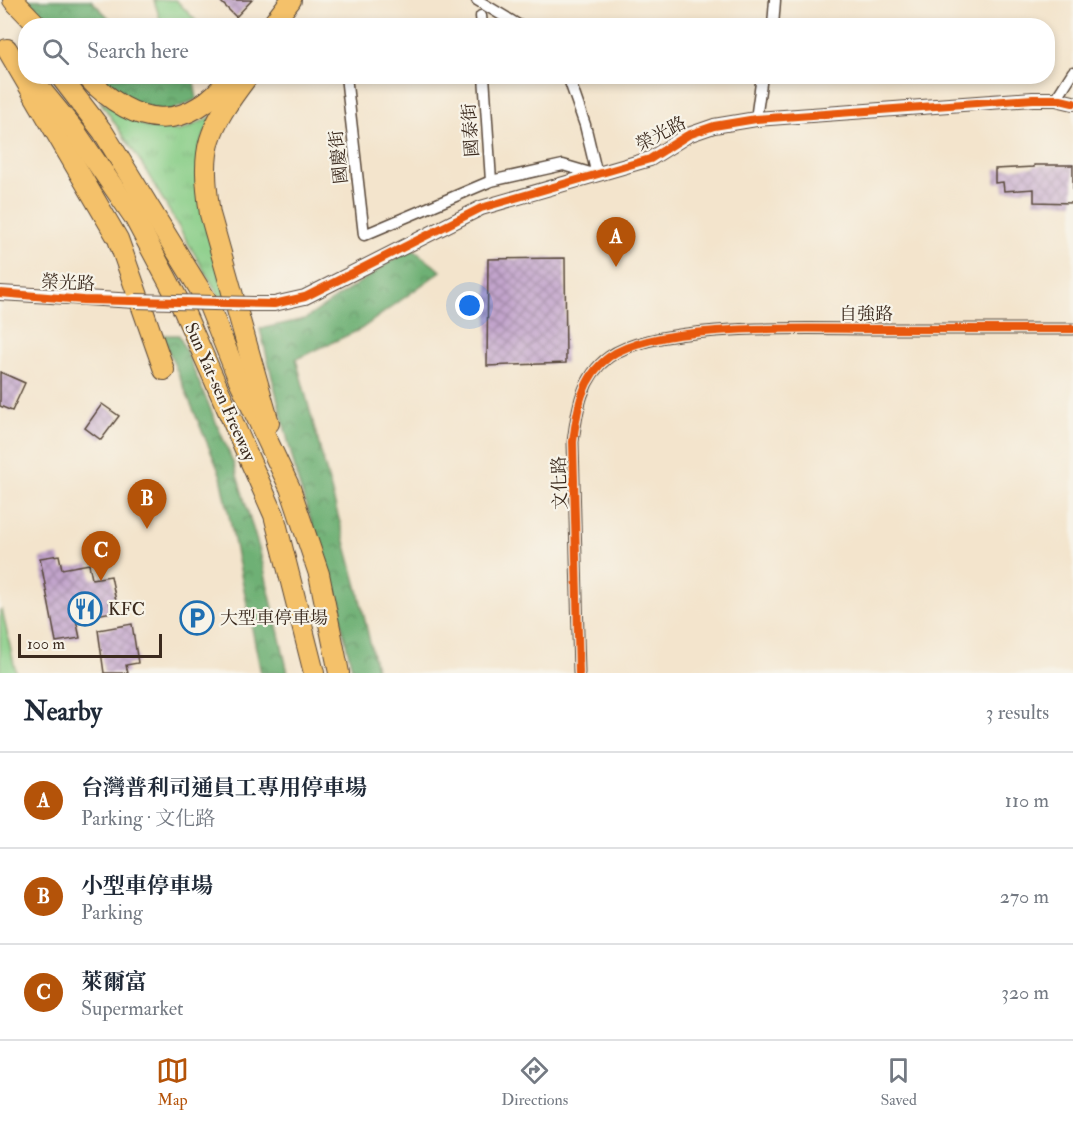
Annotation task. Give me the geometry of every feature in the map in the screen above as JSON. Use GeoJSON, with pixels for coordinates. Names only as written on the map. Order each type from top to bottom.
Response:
{"type":"FeatureCollection","features":[{"type":"Feature","properties":{"kind":"highway"},"geometry":{"type":"LineString","coordinates":[[12,0],[30,18]]}},
{"type":"Feature","properties":{"kind":"highway"},"geometry":{"type":"LineString","coordinates":[[277,18],[291,0]]}},
{"type":"Feature","properties":{"kind":"highway"},"geometry":{"type":"LineString","coordinates":[[294,18],[307,0]]}},
{"type":"Feature","properties":{"kind":"highway"},"geometry":{"type":"LineString","coordinates":[[0,6],[18,23]]}},
{"type":"Feature","properties":{"kind":"highway"},"geometry":{"type":"LineString","coordinates":[[4,46],[18,63]]}},
{"type":"Feature","properties":{"kind":"highway"},"geometry":{"type":"LineString","coordinates":[[4,46],[18,70]]}},
{"type":"Feature","properties":{"kind":"highway"},"geometry":{"type":"LineString","coordinates":[[27,84],[118,238],[164,370]]}},
{"type":"Feature","properties":{"kind":"highway","name":"Sun Yat-sen Freeway"},"geometry":{"type":"LineString","coordinates":[[37,84],[75,131],[134,217],[183,309],[274,515],[314,673]]}},
{"type":"Feature","properties":{"kind":"highway","name":"Sun Yat-sen Freeway"},"geometry":{"type":"LineString","coordinates":[[66,84],[103,132],[207,301],[237,378],[290,488],[319,574],[339,673]]}},
{"type":"Feature","properties":{"kind":"highway"},"geometry":{"type":"LineString","coordinates":[[95,84],[123,108],[142,115],[167,118],[195,111],[215,97],[225,84]]}},
{"type":"Feature","properties":{"kind":"highway"},"geometry":{"type":"LineString","coordinates":[[242,84],[222,111],[205,151],[205,183],[210,214],[290,488]]}},
{"type":"Feature","properties":{"kind":"street"},"geometry":{"type":"LineString","coordinates":[[477,0],[507,18]]}},
{"type":"Feature","properties":{"kind":"street"},"geometry":{"type":"LineString","coordinates":[[773,18],[775,0]]}},
{"type":"Feature","properties":{"kind":"street"},"geometry":{"type":"LineString","coordinates":[[1056,99],[1073,72]]}},
{"type":"Feature","properties":{"kind":"street","name":"國慶街"},"geometry":{"type":"LineString","coordinates":[[347,84],[364,235],[491,181]]}},
{"type":"Feature","properties":{"kind":"street","name":"國泰街"},"geometry":{"type":"LineString","coordinates":[[485,84],[491,181]]}},
{"type":"Feature","properties":{"kind":"street"},"geometry":{"type":"LineString","coordinates":[[491,181],[563,165],[597,175],[585,125],[571,84]]}},
{"type":"Feature","properties":{"kind":"street"},"geometry":{"type":"LineString","coordinates":[[756,119],[761,84]]}},
{"type":"Feature","properties":{"kind":"street","name":"榮光路"},"geometry":{"type":"LineString","coordinates":[[0,293],[135,301],[274,304],[305,297],[481,208],[650,159],[688,135],[714,126],[756,119],[1056,99],[1073,103]]}},
{"type":"Feature","properties":{"kind":"street","name":"自強路"},"geometry":{"type":"LineString","coordinates":[[659,338],[756,329],[1073,329]]}},
{"type":"Feature","properties":{"kind":"street","name":"文化路"},"geometry":{"type":"LineString","coordinates":[[579,673],[573,442],[577,410],[586,383],[594,369],[610,356],[659,338]]}},
{"type":"Feature","properties":{"kind":"green space"},"geometry":{"type":"Polygon","coordinates":[[[14,0],[91,0],[109,18],[34,18],[14,0]]]}},
{"type":"Feature","properties":{"kind":"green space"},"geometry":{"type":"Polygon","coordinates":[[[154,0],[176,0],[193,18],[160,18],[154,0]]]}},
{"type":"Feature","properties":{"kind":"green space"},"geometry":{"type":"Polygon","coordinates":[[[107,84],[194,84],[197,99],[168,112],[134,104],[107,84]]]}},
{"type":"Feature","properties":{"kind":"green space"},"geometry":{"type":"Polygon","coordinates":[[[100,101],[145,126],[180,131],[214,116],[199,147],[227,295],[219,296],[142,164],[100,101]]]}},
{"type":"Feature","properties":{"kind":"green space"},"geometry":{"type":"Polygon","coordinates":[[[411,248],[441,271],[361,329],[296,359],[358,590],[377,673],[353,673],[333,588],[298,481],[260,329],[305,319],[411,248]]]}},
{"type":"Feature","properties":{"kind":"green space"},"geometry":{"type":"Polygon","coordinates":[[[162,335],[179,335],[233,462],[260,552],[288,673],[261,673],[221,476],[162,335]]]}},
{"type":"Feature","properties":{"kind":"green space"},"geometry":{"type":"Polygon","coordinates":[[[0,610],[2,610],[16,673],[0,673],[0,610]]]}},
{"type":"Feature","properties":{"kind":"building"},"geometry":{"type":"Polygon","coordinates":[[[219,0],[252,0],[236,17],[219,0]]]}},
{"type":"Feature","properties":{"kind":"building"},"geometry":{"type":"Polygon","coordinates":[[[1034,165],[1073,165],[1073,203],[1034,202],[1034,189],[1004,191],[1003,182],[995,183],[995,169],[1034,167],[1034,165]]]}},
{"type":"Feature","properties":{"kind":"building"},"geometry":{"type":"Polygon","coordinates":[[[565,258],[566,363],[487,366],[488,259],[565,258]]]}},
{"type":"Feature","properties":{"kind":"building"},"geometry":{"type":"Polygon","coordinates":[[[0,372],[25,383],[12,411],[0,406],[0,372]]]}},
{"type":"Feature","properties":{"kind":"building"},"geometry":{"type":"Polygon","coordinates":[[[102,404],[119,416],[101,440],[85,428],[102,404]]]}},
{"type":"Feature","properties":{"kind":"building"},"geometry":{"type":"Polygon","coordinates":[[[59,555],[62,569],[89,564],[92,579],[111,576],[116,601],[110,602],[112,612],[76,619],[80,638],[56,642],[40,558],[59,555]]]}},
{"type":"Feature","properties":{"kind":"building"},"geometry":{"type":"Polygon","coordinates":[[[132,624],[138,663],[126,665],[128,673],[104,673],[98,630],[132,624]]]}},
{"type":"Feature","properties":{"kind":"cycle path"},"geometry":{"type":"LineString","coordinates":[[0,293],[83,300],[274,304],[305,297],[481,208],[650,159],[688,135],[714,126],[756,119],[1033,99],[1056,99],[1073,103]]}},
{"type":"Feature","properties":{"kind":"cycle path"},"geometry":{"type":"LineString","coordinates":[[579,673],[573,442],[576,418],[586,384],[592,374],[609,357],[632,346],[662,338],[736,330],[1073,329]]}},
{"type":"Feature","properties":{"kind":"place","name":"台灣普利司通員工專用停車場"},"geometry":{"type":"Point","coordinates":[616,267]}},
{"type":"Feature","properties":{"kind":"place","name":"小型車停車場"},"geometry":{"type":"Point","coordinates":[147,529]}},
{"type":"Feature","properties":{"kind":"place","name":"萊爾富"},"geometry":{"type":"Point","coordinates":[101,581]}},
{"type":"Feature","properties":{"kind":"place","name":"KFC"},"geometry":{"type":"Point","coordinates":[85,609]}},
{"type":"Feature","properties":{"kind":"place","name":"大型車停車場"},"geometry":{"type":"Point","coordinates":[197,618]}}]}
